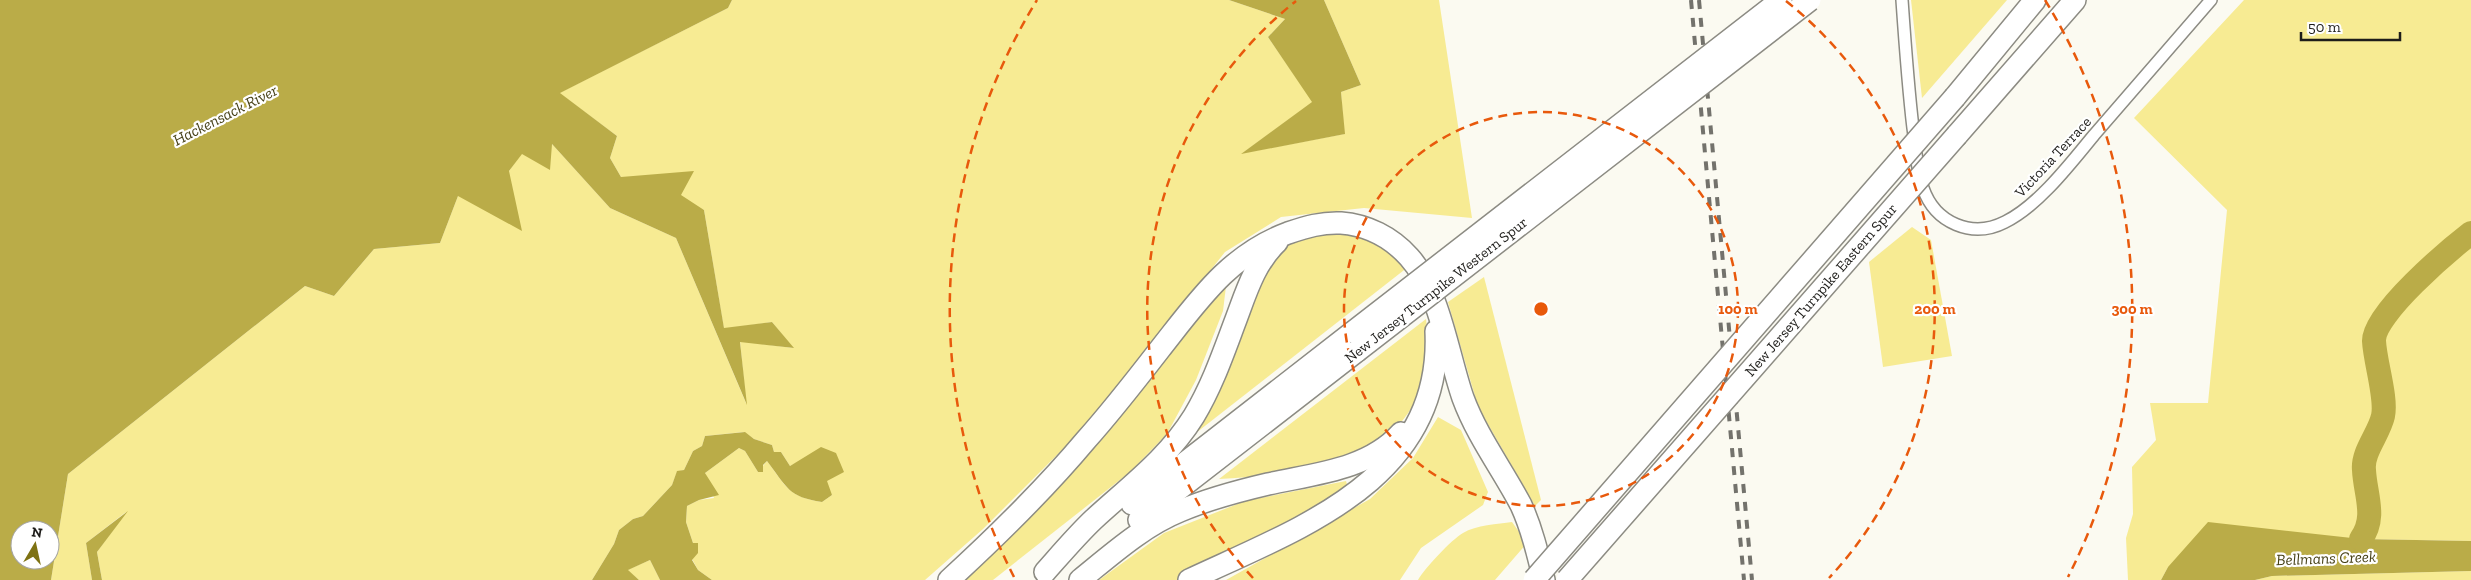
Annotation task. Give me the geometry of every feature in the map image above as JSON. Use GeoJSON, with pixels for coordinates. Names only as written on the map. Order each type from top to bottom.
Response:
{"type":"FeatureCollection","features":[{"type":"Feature","properties":{"kind":"highway","name":"New Jersey Turnpike Western Spur"},"geometry":{"type":"LineString","coordinates":[[1047,577],[1355,341],[1810,0]]}},
{"type":"Feature","properties":{"kind":"highway","name":"New Jersey Turnpike Eastern Spur"},"geometry":{"type":"LineString","coordinates":[[1534,580],[1955,97],[2035,0]]}},
{"type":"Feature","properties":{"kind":"highway","name":"New Jersey Turnpike Eastern Spur"},"geometry":{"type":"LineString","coordinates":[[1567,580],[2075,0]]}},
{"type":"Feature","properties":{"kind":"highway","name":"New Jersey Turnpike Western Spur"},"geometry":{"type":"LineString","coordinates":[[1355,341],[1776,3]]}},
{"type":"Feature","properties":{"kind":"highway"},"geometry":{"type":"LineString","coordinates":[[949,580],[1007,526],[1077,451],[1212,284],[1254,249],[1286,234],[1312,225],[1336,223],[1361,226],[1392,241],[1410,258],[1421,274],[1445,334],[1464,400],[1479,433],[1522,507],[1535,542],[1544,580]]}},
{"type":"Feature","properties":{"kind":"highway"},"geometry":{"type":"LineString","coordinates":[[1047,577],[1094,519],[1149,471],[1184,430],[1201,404],[1216,373],[1258,265],[1271,248],[1286,234]]}},
{"type":"Feature","properties":{"kind":"highway"},"geometry":{"type":"LineString","coordinates":[[1189,580],[1301,526],[1365,485],[1386,466],[1409,440],[1426,404],[1436,358],[1436,326],[1433,304]]}},
{"type":"Feature","properties":{"kind":"highway"},"geometry":{"type":"LineString","coordinates":[[1080,580],[1148,528],[1180,510],[1241,491],[1352,465],[1372,456],[1399,436],[1426,404]]}},
{"type":"Feature","properties":{"kind":"street","name":"Victoria Terrace"},"geometry":{"type":"LineString","coordinates":[[1902,0],[1910,105],[1918,168],[1923,189],[1931,204],[1952,224],[1968,229],[1986,229],[2006,222],[2041,195],[2211,0]]}},
{"type":"Feature","properties":{"kind":"shaded area"},"geometry":{"type":"Polygon","coordinates":[[[732,0],[1229,0],[1285,19],[1268,37],[1313,102],[1243,153],[1344,134],[1341,92],[1361,85],[1324,0],[1439,0],[1472,218],[1364,208],[1281,217],[1225,252],[1091,421],[983,529],[925,580],[712,580],[698,570],[692,559],[693,543],[686,522],[687,506],[699,500],[714,498],[705,473],[739,448],[745,451],[758,472],[767,461],[784,484],[802,497],[822,502],[832,495],[804,459],[790,466],[781,452],[774,452],[772,445],[754,439],[744,432],[705,436],[702,446],[693,451],[684,470],[677,472],[672,485],[643,516],[633,519],[619,530],[614,544],[592,580],[102,580],[97,552],[126,512],[86,543],[92,580],[51,580],[53,570],[60,570],[60,524],[68,474],[305,286],[334,296],[374,249],[440,243],[458,196],[509,171],[521,154],[552,144],[610,208],[676,238],[746,403],[740,341],[793,348],[772,322],[724,329],[704,210],[621,177],[610,158],[617,136],[559,93],[728,8],[732,0]]]}},
{"type":"Feature","properties":{"kind":"shaded area"},"geometry":{"type":"Polygon","coordinates":[[[1911,0],[2007,0],[1922,98],[1911,0]]]}},
{"type":"Feature","properties":{"kind":"shaded area"},"geometry":{"type":"Polygon","coordinates":[[[2244,0],[2471,0],[2471,541],[2361,539],[2168,567],[2161,580],[2128,580],[2126,538],[2133,514],[2132,467],[2156,440],[2150,403],[2208,403],[2227,210],[2134,118],[2244,0]]]}},
{"type":"Feature","properties":{"kind":"shaded area"},"geometry":{"type":"Polygon","coordinates":[[[1912,227],[1931,240],[1952,356],[1883,367],[1869,262],[1912,227]]]}},
{"type":"Feature","properties":{"kind":"shaded area"},"geometry":{"type":"Polygon","coordinates":[[[1322,230],[1372,237],[1408,267],[1178,447],[1267,264],[1290,243],[1322,230]]]}},
{"type":"Feature","properties":{"kind":"shaded area"},"geometry":{"type":"Polygon","coordinates":[[[1484,277],[1541,500],[1535,506],[1478,407],[1448,302],[1484,277]]]}},
{"type":"Feature","properties":{"kind":"shaded area"},"geometry":{"type":"Polygon","coordinates":[[[1227,278],[1223,311],[1196,380],[1167,434],[1130,472],[993,580],[957,580],[1227,278]]]}},
{"type":"Feature","properties":{"kind":"shaded area"},"geometry":{"type":"Polygon","coordinates":[[[1426,319],[1426,364],[1416,400],[1396,428],[1369,448],[1336,462],[1298,471],[1219,479],[1426,319]]]}},
{"type":"Feature","properties":{"kind":"shaded area"},"geometry":{"type":"Polygon","coordinates":[[[1438,417],[1461,430],[1488,492],[1483,505],[1421,548],[1400,580],[1226,580],[1370,499],[1413,458],[1438,417]]]}},
{"type":"Feature","properties":{"kind":"shaded area"},"geometry":{"type":"Polygon","coordinates":[[[1346,481],[1348,488],[1292,524],[1179,580],[1099,580],[1164,533],[1245,501],[1346,481]]]}},
{"type":"Feature","properties":{"kind":"shaded area"},"geometry":{"type":"Polygon","coordinates":[[[1512,522],[1527,543],[1495,580],[1418,580],[1439,555],[1463,533],[1481,527],[1512,522]]]}},
{"type":"Feature","properties":{"kind":"shaded area"},"geometry":{"type":"Polygon","coordinates":[[[650,560],[660,580],[639,580],[627,570],[650,560]]]}},
{"type":"Feature","properties":{"kind":"shaded area"},"geometry":{"type":"Polygon","coordinates":[[[2471,571],[2471,580],[2255,580],[2272,576],[2471,571]]]}},
{"type":"Feature","properties":{"kind":"water","name":"Hackensack River"},"geometry":{"type":"Polygon","coordinates":[[[0,0],[732,0],[728,8],[560,93],[617,136],[610,158],[621,177],[694,171],[681,195],[704,210],[724,328],[772,322],[794,348],[740,342],[747,405],[676,238],[610,208],[552,144],[550,170],[522,154],[509,171],[522,231],[458,196],[440,243],[374,249],[334,296],[305,286],[68,474],[60,524],[60,520],[10,520],[10,570],[53,570],[51,580],[0,580],[0,0]]]}},
{"type":"Feature","properties":{"kind":"water"},"geometry":{"type":"Polygon","coordinates":[[[1229,0],[1324,0],[1361,85],[1341,92],[1345,134],[1241,154],[1312,102],[1268,37],[1285,19],[1229,0]]]}},
{"type":"Feature","properties":{"kind":"water"},"geometry":{"type":"Polygon","coordinates":[[[745,432],[754,439],[772,445],[774,452],[781,452],[790,466],[821,447],[836,453],[844,472],[827,481],[832,495],[822,502],[795,494],[784,484],[767,461],[763,465],[763,472],[758,472],[745,451],[739,448],[705,473],[719,495],[699,500],[687,506],[686,522],[693,543],[698,543],[698,553],[692,560],[698,570],[712,580],[660,580],[650,560],[628,570],[639,580],[592,580],[614,544],[619,530],[633,519],[643,516],[672,485],[677,471],[684,470],[693,451],[702,446],[705,436],[745,432]]]}},
{"type":"Feature","properties":{"kind":"water"},"geometry":{"type":"Polygon","coordinates":[[[128,511],[97,552],[102,580],[92,580],[86,543],[128,511]]]}},
{"type":"Feature","properties":{"kind":"water","name":"Bellmans Creek"},"geometry":{"type":"Polygon","coordinates":[[[2208,522],[2361,539],[2471,541],[2471,571],[2272,576],[2255,580],[2161,580],[2168,567],[2208,522]]]}},
{"type":"Feature","properties":{"kind":"waterway"},"geometry":{"type":"LineString","coordinates":[[2361,539],[2366,531],[2369,514],[2364,463],[2381,423],[2384,408],[2374,341],[2377,329],[2398,299],[2446,253],[2471,233]]}},
{"type":"Feature","properties":{"kind":"railway"},"geometry":{"type":"LineString","coordinates":[[1691,0],[1744,580]]}},
{"type":"Feature","properties":{"kind":"railway"},"geometry":{"type":"LineString","coordinates":[[1699,0],[1752,580]]}}]}
